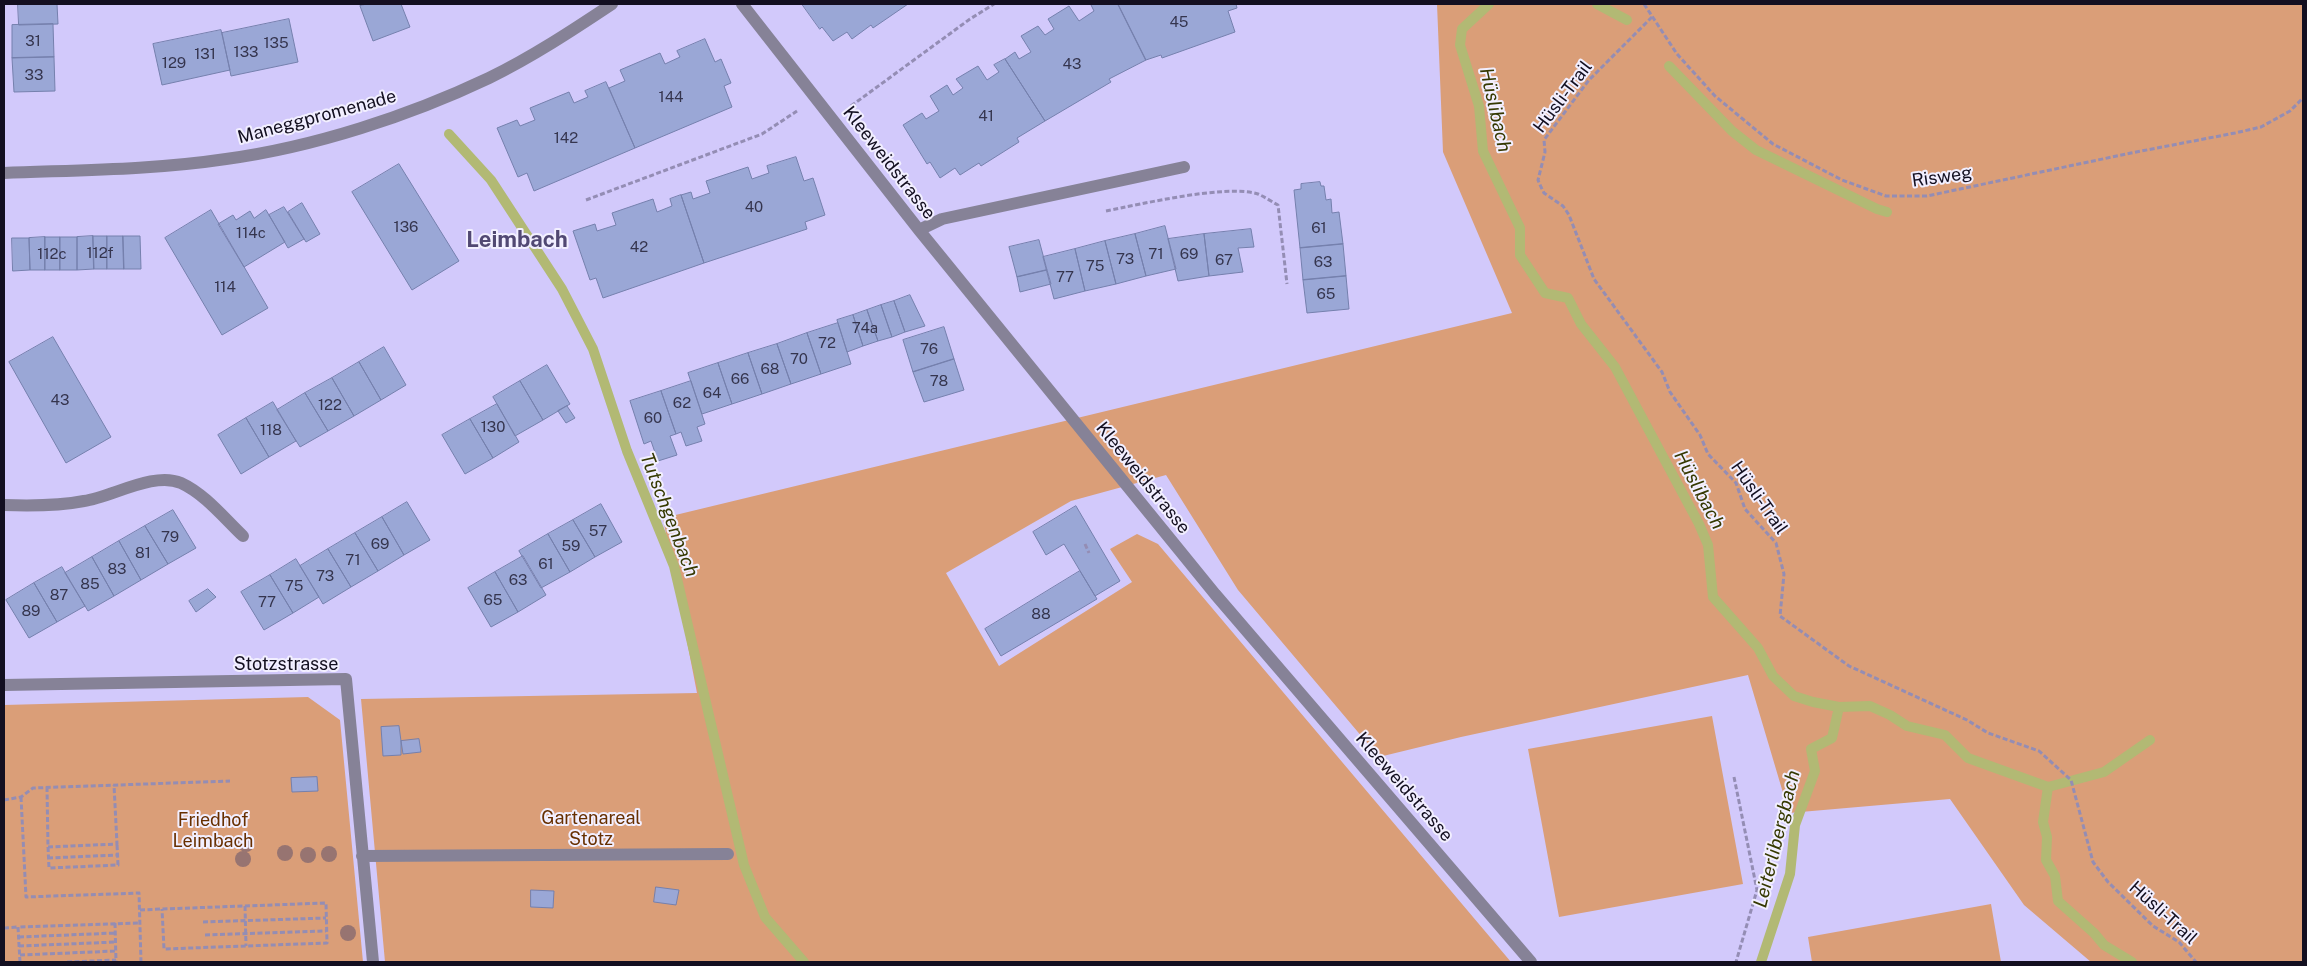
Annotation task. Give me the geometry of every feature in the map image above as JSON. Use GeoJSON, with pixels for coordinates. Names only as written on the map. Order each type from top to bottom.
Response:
{"type":"FeatureCollection","features":[{"type":"Feature","properties":{"kind":"street","name":"Maneggpromenade"},"geometry":{"type":"LineString","coordinates":[[4,173],[156,168],[268,152],[358,128],[434,102],[491,77],[569,32],[612,4]]}},
{"type":"Feature","properties":{"kind":"street","name":"Kleeweidstrasse"},"geometry":{"type":"LineString","coordinates":[[742,4],[919,230],[1215,594],[1531,962]]}},
{"type":"Feature","properties":{"kind":"street"},"geometry":{"type":"LineString","coordinates":[[919,230],[942,219],[1184,167]]}},
{"type":"Feature","properties":{"kind":"street"},"geometry":{"type":"LineString","coordinates":[[4,505],[38,506],[86,501],[155,481],[180,483],[200,496],[243,536]]}},
{"type":"Feature","properties":{"kind":"street","name":"Stotzstrasse"},"geometry":{"type":"LineString","coordinates":[[4,685],[346,679],[373,962]]}},
{"type":"Feature","properties":{"kind":"street"},"geometry":{"type":"LineString","coordinates":[[362,856],[728,854]]}},
{"type":"Feature","properties":{"kind":"path"},"geometry":{"type":"LineString","coordinates":[[833,120],[970,18],[994,4]]}},
{"type":"Feature","properties":{"kind":"path","name":"Risweg"},"geometry":{"type":"LineString","coordinates":[[1644,4],[1677,54],[1715,96],[1773,144],[1842,180],[1886,196],[1927,196],[2261,127],[2290,111],[2303,98]]}},
{"type":"Feature","properties":{"kind":"path","name":"Hüsli-Trail"},"geometry":{"type":"LineString","coordinates":[[1652,17],[1589,80],[1544,140],[1545,152],[1538,180],[1544,193],[1563,206],[1569,215],[1594,279],[1662,372],[1670,392],[1700,435],[1708,454],[1736,483],[1745,509],[1776,543],[1784,574],[1780,616],[1849,666],[1967,720],[1988,733],[2039,751],[2071,780],[2093,862],[2108,882],[2152,926],[2179,942],[2196,962]]}},
{"type":"Feature","properties":{"kind":"path"},"geometry":{"type":"LineString","coordinates":[[586,200],[762,134],[816,98]]}},
{"type":"Feature","properties":{"kind":"path"},"geometry":{"type":"LineString","coordinates":[[1097,213],[1195,196],[1234,192],[1258,194],[1278,206],[1287,284]]}},
{"type":"Feature","properties":{"kind":"path"},"geometry":{"type":"LineString","coordinates":[[1085,544],[1089,553]]}},
{"type":"Feature","properties":{"kind":"path"},"geometry":{"type":"LineString","coordinates":[[1734,778],[1757,890],[1736,962]]}},
{"type":"Feature","properties":{"kind":"path"},"geometry":{"type":"LineString","coordinates":[[4,800],[21,797],[33,788],[230,781]]}},
{"type":"Feature","properties":{"kind":"path"},"geometry":{"type":"LineString","coordinates":[[47,787],[49,868],[118,866],[114,785]]}},
{"type":"Feature","properties":{"kind":"path"},"geometry":{"type":"LineString","coordinates":[[21,797],[26,897],[139,894],[141,962]]}},
{"type":"Feature","properties":{"kind":"path"},"geometry":{"type":"LineString","coordinates":[[48,847],[117,844]]}},
{"type":"Feature","properties":{"kind":"path"},"geometry":{"type":"LineString","coordinates":[[48,858],[117,855]]}},
{"type":"Feature","properties":{"kind":"path"},"geometry":{"type":"LineString","coordinates":[[140,910],[162,909],[326,903],[327,943],[164,949],[162,909]]}},
{"type":"Feature","properties":{"kind":"path"},"geometry":{"type":"LineString","coordinates":[[245,906],[246,946]]}},
{"type":"Feature","properties":{"kind":"path"},"geometry":{"type":"LineString","coordinates":[[203,922],[326,918]]}},
{"type":"Feature","properties":{"kind":"path"},"geometry":{"type":"LineString","coordinates":[[4,928],[140,923]]}},
{"type":"Feature","properties":{"kind":"path"},"geometry":{"type":"LineString","coordinates":[[67,962],[116,961],[115,924]]}},
{"type":"Feature","properties":{"kind":"path"},"geometry":{"type":"LineString","coordinates":[[18,927],[20,962]]}},
{"type":"Feature","properties":{"kind":"path"},"geometry":{"type":"LineString","coordinates":[[205,935],[326,931]]}},
{"type":"Feature","properties":{"kind":"path"},"geometry":{"type":"LineString","coordinates":[[19,937],[115,933]]}},
{"type":"Feature","properties":{"kind":"path"},"geometry":{"type":"LineString","coordinates":[[19,946],[116,942]]}},
{"type":"Feature","properties":{"kind":"path"},"geometry":{"type":"LineString","coordinates":[[20,955],[116,951]]}},
{"type":"Feature","properties":{"kind":"green space","name":"Gartenareal Stotz"},"geometry":{"type":"Polygon","coordinates":[[[1437,4],[2303,4],[2303,962],[2091,962],[2024,905],[1950,799],[1789,813],[1748,675],[1461,737],[1379,757],[1238,590],[1166,475],[1071,501],[946,573],[999,666],[1132,582],[1110,549],[1137,534],[1158,544],[1511,962],[804,962],[767,920],[802,962],[385,962],[361,699],[697,693],[663,518],[1512,313],[1443,152],[1437,4]]]}},
{"type":"Feature","properties":{"kind":"green space","name":"Friedhof Leimbach"},"geometry":{"type":"Polygon","coordinates":[[[308,697],[340,720],[363,962],[4,962],[4,705],[308,697]]]}},
{"type":"Feature","properties":{"kind":"green space"},"geometry":{"type":"Polygon","coordinates":[[[1712,716],[1743,884],[1559,917],[1528,749],[1712,716]]]}},
{"type":"Feature","properties":{"kind":"green space"},"geometry":{"type":"Polygon","coordinates":[[[1991,904],[2001,962],[1812,962],[1808,937],[1991,904]]]}},
{"type":"Feature","properties":{"kind":"building"},"geometry":{"type":"Polygon","coordinates":[[[18,4],[57,4],[58,24],[19,25],[18,4]]]}},
{"type":"Feature","properties":{"kind":"building"},"geometry":{"type":"Polygon","coordinates":[[[367,4],[401,4],[410,27],[373,41],[360,6],[367,4]]]}},
{"type":"Feature","properties":{"kind":"building"},"geometry":{"type":"Polygon","coordinates":[[[802,4],[908,4],[873,28],[871,25],[852,39],[847,32],[833,41],[822,27],[820,29],[802,4]]]}},
{"type":"Feature","properties":{"kind":"building"},"geometry":{"type":"Polygon","coordinates":[[[1093,4],[1118,4],[1146,60],[1109,79],[1111,82],[1045,121],[1005,59],[1015,52],[1019,59],[1031,52],[1021,36],[1038,26],[1045,35],[1054,29],[1048,19],[1069,6],[1079,21],[1094,11],[1091,5],[1093,4]]]}},
{"type":"Feature","properties":{"kind":"building"},"geometry":{"type":"Polygon","coordinates":[[[1118,4],[1236,4],[1237,8],[1228,11],[1235,32],[1162,58],[1161,55],[1146,60],[1118,4]]]}},
{"type":"Feature","properties":{"kind":"building"},"geometry":{"type":"Polygon","coordinates":[[[289,19],[298,62],[231,76],[222,33],[289,19]]]}},
{"type":"Feature","properties":{"kind":"building"},"geometry":{"type":"Polygon","coordinates":[[[53,24],[54,57],[12,58],[12,25],[53,24]]]}},
{"type":"Feature","properties":{"kind":"building"},"geometry":{"type":"Polygon","coordinates":[[[221,30],[230,70],[162,85],[153,44],[221,30]]]}},
{"type":"Feature","properties":{"kind":"building"},"geometry":{"type":"Polygon","coordinates":[[[705,39],[715,62],[721,59],[731,83],[724,86],[732,107],[635,148],[609,88],[625,81],[620,70],[660,53],[665,64],[680,57],[677,51],[705,39]]]}},
{"type":"Feature","properties":{"kind":"building"},"geometry":{"type":"Polygon","coordinates":[[[54,57],[55,91],[14,92],[12,58],[54,57]]]}},
{"type":"Feature","properties":{"kind":"building"},"geometry":{"type":"Polygon","coordinates":[[[1005,59],[1045,121],[1017,138],[1019,142],[981,166],[979,163],[960,175],[955,168],[940,178],[930,162],[927,164],[903,125],[922,113],[926,119],[939,111],[930,96],[947,85],[953,95],[963,88],[956,79],[978,66],[987,80],[999,72],[994,65],[1005,59]]]}},
{"type":"Feature","properties":{"kind":"building"},"geometry":{"type":"Polygon","coordinates":[[[606,82],[635,148],[534,191],[527,173],[518,177],[497,128],[517,120],[520,126],[535,120],[530,108],[569,92],[574,103],[588,97],[585,91],[606,82]]]}},
{"type":"Feature","properties":{"kind":"building"},"geometry":{"type":"Polygon","coordinates":[[[796,157],[804,181],[813,178],[825,215],[805,222],[807,229],[704,263],[681,195],[691,192],[693,199],[710,193],[706,181],[748,167],[752,179],[769,173],[767,166],[796,157]]]}},
{"type":"Feature","properties":{"kind":"building"},"geometry":{"type":"Polygon","coordinates":[[[399,164],[459,261],[412,290],[352,192],[399,164]]]}},
{"type":"Feature","properties":{"kind":"building"},"geometry":{"type":"Polygon","coordinates":[[[1320,182],[1321,186],[1324,186],[1326,200],[1331,199],[1332,213],[1339,212],[1343,244],[1300,248],[1294,190],[1301,189],[1301,184],[1320,182]]]}},
{"type":"Feature","properties":{"kind":"building"},"geometry":{"type":"Polygon","coordinates":[[[681,195],[704,263],[603,298],[596,278],[590,280],[573,231],[595,224],[597,231],[616,225],[612,213],[653,199],[657,212],[672,206],[670,199],[681,195]]]}},
{"type":"Feature","properties":{"kind":"building"},"geometry":{"type":"Polygon","coordinates":[[[302,203],[320,234],[306,242],[288,212],[302,203]]]}},
{"type":"Feature","properties":{"kind":"building"},"geometry":{"type":"Polygon","coordinates":[[[284,207],[304,239],[288,248],[269,215],[284,207]]]}},
{"type":"Feature","properties":{"kind":"building"},"geometry":{"type":"Polygon","coordinates":[[[211,210],[268,308],[222,335],[165,238],[211,210]]]}},
{"type":"Feature","properties":{"kind":"building"},"geometry":{"type":"Polygon","coordinates":[[[266,210],[285,242],[244,267],[218,224],[233,215],[236,220],[250,211],[254,218],[266,210]]]}},
{"type":"Feature","properties":{"kind":"building"},"geometry":{"type":"Polygon","coordinates":[[[1165,226],[1176,269],[1146,276],[1135,234],[1165,226]]]}},
{"type":"Feature","properties":{"kind":"building"},"geometry":{"type":"Polygon","coordinates":[[[1251,229],[1254,247],[1238,248],[1243,272],[1209,276],[1204,234],[1251,229]]]}},
{"type":"Feature","properties":{"kind":"building"},"geometry":{"type":"Polygon","coordinates":[[[1135,234],[1146,276],[1116,284],[1105,241],[1135,234]]]}},
{"type":"Feature","properties":{"kind":"building"},"geometry":{"type":"Polygon","coordinates":[[[1204,234],[1209,276],[1178,281],[1168,239],[1204,234]]]}},
{"type":"Feature","properties":{"kind":"building"},"geometry":{"type":"Polygon","coordinates":[[[93,236],[107,236],[107,269],[94,269],[93,236]]]}},
{"type":"Feature","properties":{"kind":"building"},"geometry":{"type":"Polygon","coordinates":[[[93,236],[94,269],[77,270],[77,237],[93,236]]]}},
{"type":"Feature","properties":{"kind":"building"},"geometry":{"type":"Polygon","coordinates":[[[107,236],[123,236],[124,269],[107,269],[107,236]]]}},
{"type":"Feature","properties":{"kind":"building"},"geometry":{"type":"Polygon","coordinates":[[[123,236],[140,236],[141,269],[124,269],[123,236]]]}},
{"type":"Feature","properties":{"kind":"building"},"geometry":{"type":"Polygon","coordinates":[[[45,237],[60,237],[60,270],[45,270],[45,237]]]}},
{"type":"Feature","properties":{"kind":"building"},"geometry":{"type":"Polygon","coordinates":[[[45,237],[45,270],[30,270],[29,238],[45,237]]]}},
{"type":"Feature","properties":{"kind":"building"},"geometry":{"type":"Polygon","coordinates":[[[60,237],[77,237],[77,270],[60,270],[60,237]]]}},
{"type":"Feature","properties":{"kind":"building"},"geometry":{"type":"Polygon","coordinates":[[[12,238],[29,238],[30,270],[13,271],[12,238]]]}},
{"type":"Feature","properties":{"kind":"building"},"geometry":{"type":"Polygon","coordinates":[[[1039,240],[1047,270],[1017,277],[1009,247],[1039,240]]]}},
{"type":"Feature","properties":{"kind":"building"},"geometry":{"type":"Polygon","coordinates":[[[1105,241],[1116,284],[1085,291],[1075,249],[1105,241]]]}},
{"type":"Feature","properties":{"kind":"building"},"geometry":{"type":"Polygon","coordinates":[[[1343,244],[1346,276],[1303,280],[1300,248],[1343,244]]]}},
{"type":"Feature","properties":{"kind":"building"},"geometry":{"type":"Polygon","coordinates":[[[1075,249],[1085,291],[1054,299],[1043,257],[1075,249]]]}},
{"type":"Feature","properties":{"kind":"building"},"geometry":{"type":"Polygon","coordinates":[[[1047,270],[1051,284],[1020,292],[1017,277],[1047,270]]]}},
{"type":"Feature","properties":{"kind":"building"},"geometry":{"type":"Polygon","coordinates":[[[1346,276],[1349,309],[1307,313],[1303,280],[1346,276]]]}},
{"type":"Feature","properties":{"kind":"building"},"geometry":{"type":"Polygon","coordinates":[[[910,295],[925,326],[905,332],[894,301],[910,295]]]}},
{"type":"Feature","properties":{"kind":"building"},"geometry":{"type":"Polygon","coordinates":[[[894,301],[905,332],[892,337],[881,305],[894,301]]]}},
{"type":"Feature","properties":{"kind":"building"},"geometry":{"type":"Polygon","coordinates":[[[881,305],[892,337],[878,341],[867,310],[881,305]]]}},
{"type":"Feature","properties":{"kind":"building"},"geometry":{"type":"Polygon","coordinates":[[[867,310],[878,341],[863,346],[853,315],[867,310]]]}},
{"type":"Feature","properties":{"kind":"building"},"geometry":{"type":"Polygon","coordinates":[[[853,315],[863,346],[847,352],[837,320],[853,315]]]}},
{"type":"Feature","properties":{"kind":"building"},"geometry":{"type":"Polygon","coordinates":[[[838,323],[851,364],[821,374],[807,333],[838,323]]]}},
{"type":"Feature","properties":{"kind":"building"},"geometry":{"type":"Polygon","coordinates":[[[944,327],[954,359],[913,372],[903,340],[944,327]]]}},
{"type":"Feature","properties":{"kind":"building"},"geometry":{"type":"Polygon","coordinates":[[[807,333],[821,374],[791,384],[777,344],[807,333]]]}},
{"type":"Feature","properties":{"kind":"building"},"geometry":{"type":"Polygon","coordinates":[[[53,337],[111,437],[66,463],[9,362],[53,337]]]}},
{"type":"Feature","properties":{"kind":"building"},"geometry":{"type":"Polygon","coordinates":[[[777,344],[791,384],[762,394],[748,353],[777,344]]]}},
{"type":"Feature","properties":{"kind":"building"},"geometry":{"type":"Polygon","coordinates":[[[384,347],[406,385],[381,400],[359,362],[384,347]]]}},
{"type":"Feature","properties":{"kind":"building"},"geometry":{"type":"Polygon","coordinates":[[[748,353],[762,394],[732,404],[718,363],[748,353]]]}},
{"type":"Feature","properties":{"kind":"building"},"geometry":{"type":"Polygon","coordinates":[[[954,359],[964,390],[924,402],[913,372],[954,359]]]}},
{"type":"Feature","properties":{"kind":"building"},"geometry":{"type":"Polygon","coordinates":[[[359,362],[381,400],[354,416],[332,378],[359,362]]]}},
{"type":"Feature","properties":{"kind":"building"},"geometry":{"type":"Polygon","coordinates":[[[718,363],[732,404],[702,414],[688,373],[718,363]]]}},
{"type":"Feature","properties":{"kind":"building"},"geometry":{"type":"Polygon","coordinates":[[[547,365],[570,404],[543,420],[520,381],[547,365]]]}},
{"type":"Feature","properties":{"kind":"building"},"geometry":{"type":"Polygon","coordinates":[[[332,378],[354,416],[328,431],[305,393],[332,378]]]}},
{"type":"Feature","properties":{"kind":"building"},"geometry":{"type":"Polygon","coordinates":[[[520,381],[543,420],[515,436],[493,397],[520,381]]]}},
{"type":"Feature","properties":{"kind":"building"},"geometry":{"type":"Polygon","coordinates":[[[691,381],[705,424],[697,427],[702,441],[686,446],[681,432],[676,434],[661,391],[691,381]]]}},
{"type":"Feature","properties":{"kind":"building"},"geometry":{"type":"Polygon","coordinates":[[[661,391],[676,434],[670,436],[677,455],[658,461],[651,441],[644,444],[630,401],[661,391]]]}},
{"type":"Feature","properties":{"kind":"building"},"geometry":{"type":"Polygon","coordinates":[[[305,393],[328,431],[300,447],[277,410],[305,393]]]}},
{"type":"Feature","properties":{"kind":"building"},"geometry":{"type":"Polygon","coordinates":[[[273,402],[296,441],[269,457],[246,418],[273,402]]]}},
{"type":"Feature","properties":{"kind":"building"},"geometry":{"type":"Polygon","coordinates":[[[497,404],[519,442],[493,458],[470,419],[497,404]]]}},
{"type":"Feature","properties":{"kind":"building"},"geometry":{"type":"Polygon","coordinates":[[[567,406],[575,418],[566,423],[558,411],[567,406]]]}},
{"type":"Feature","properties":{"kind":"building"},"geometry":{"type":"Polygon","coordinates":[[[246,418],[269,457],[241,474],[218,435],[246,418]]]}},
{"type":"Feature","properties":{"kind":"building"},"geometry":{"type":"Polygon","coordinates":[[[470,419],[493,458],[465,474],[442,435],[470,419]]]}},
{"type":"Feature","properties":{"kind":"building"},"geometry":{"type":"Polygon","coordinates":[[[407,502],[430,540],[404,555],[382,517],[407,502]]]}},
{"type":"Feature","properties":{"kind":"building"},"geometry":{"type":"Polygon","coordinates":[[[601,504],[622,542],[595,557],[573,520],[601,504]]]}},
{"type":"Feature","properties":{"kind":"building"},"geometry":{"type":"Polygon","coordinates":[[[1076,506],[1120,581],[1095,596],[1064,544],[1046,555],[1033,532],[1076,506]]]}},
{"type":"Feature","properties":{"kind":"building"},"geometry":{"type":"Polygon","coordinates":[[[173,510],[196,548],[168,564],[145,526],[173,510]]]}},
{"type":"Feature","properties":{"kind":"building"},"geometry":{"type":"Polygon","coordinates":[[[382,517],[404,555],[378,571],[355,533],[382,517]]]}},
{"type":"Feature","properties":{"kind":"building"},"geometry":{"type":"Polygon","coordinates":[[[573,520],[595,557],[570,572],[548,534],[573,520]]]}},
{"type":"Feature","properties":{"kind":"building"},"geometry":{"type":"Polygon","coordinates":[[[145,526],[168,564],[141,580],[119,541],[145,526]]]}},
{"type":"Feature","properties":{"kind":"building"},"geometry":{"type":"Polygon","coordinates":[[[355,533],[378,571],[351,587],[328,549],[355,533]]]}},
{"type":"Feature","properties":{"kind":"building"},"geometry":{"type":"Polygon","coordinates":[[[548,534],[570,572],[541,588],[519,551],[548,534]]]}},
{"type":"Feature","properties":{"kind":"building"},"geometry":{"type":"Polygon","coordinates":[[[119,541],[141,580],[114,596],[92,557],[119,541]]]}},
{"type":"Feature","properties":{"kind":"building"},"geometry":{"type":"Polygon","coordinates":[[[328,549],[351,587],[323,604],[300,566],[328,549]]]}},
{"type":"Feature","properties":{"kind":"building"},"geometry":{"type":"Polygon","coordinates":[[[523,556],[546,595],[518,612],[495,572],[523,556]]]}},
{"type":"Feature","properties":{"kind":"building"},"geometry":{"type":"Polygon","coordinates":[[[92,557],[114,596],[88,611],[65,573],[92,557]]]}},
{"type":"Feature","properties":{"kind":"building"},"geometry":{"type":"Polygon","coordinates":[[[296,559],[319,597],[293,613],[270,575],[296,559]]]}},
{"type":"Feature","properties":{"kind":"building"},"geometry":{"type":"Polygon","coordinates":[[[62,567],[85,606],[57,622],[34,583],[62,567]]]}},
{"type":"Feature","properties":{"kind":"building"},"geometry":{"type":"Polygon","coordinates":[[[1080,571],[1097,599],[1001,656],[985,629],[1080,571]]]}},
{"type":"Feature","properties":{"kind":"building"},"geometry":{"type":"Polygon","coordinates":[[[495,572],[518,612],[491,627],[468,588],[495,572]]]}},
{"type":"Feature","properties":{"kind":"building"},"geometry":{"type":"Polygon","coordinates":[[[270,575],[293,613],[264,630],[241,592],[270,575]]]}},
{"type":"Feature","properties":{"kind":"building"},"geometry":{"type":"Polygon","coordinates":[[[34,583],[57,622],[29,638],[6,600],[34,583]]]}},
{"type":"Feature","properties":{"kind":"building"},"geometry":{"type":"Polygon","coordinates":[[[208,589],[216,597],[196,612],[189,601],[208,589]]]}},
{"type":"Feature","properties":{"kind":"building"},"geometry":{"type":"Polygon","coordinates":[[[399,726],[401,755],[383,756],[381,727],[399,726]]]}},
{"type":"Feature","properties":{"kind":"building"},"geometry":{"type":"Polygon","coordinates":[[[419,739],[421,752],[403,754],[401,741],[419,739]]]}},
{"type":"Feature","properties":{"kind":"building"},"geometry":{"type":"Polygon","coordinates":[[[317,777],[318,791],[292,792],[291,778],[317,777]]]}},
{"type":"Feature","properties":{"kind":"building"},"geometry":{"type":"Polygon","coordinates":[[[656,887],[679,890],[676,905],[654,902],[656,887]]]}},
{"type":"Feature","properties":{"kind":"building"},"geometry":{"type":"Polygon","coordinates":[[[531,890],[554,891],[553,908],[531,907],[531,890]]]}},
{"type":"Feature","properties":{"kind":"waterway","name":"Hüslibach"},"geometry":{"type":"LineString","coordinates":[[1489,4],[1462,29],[1460,45],[1479,106],[1483,151],[1520,228],[1520,255],[1545,293],[1568,298],[1581,324],[1615,367],[1699,524],[1708,545],[1713,597],[1758,648],[1773,676],[1794,696],[1839,707],[1870,706],[1890,715],[1907,726],[1945,735],[1968,758],[2048,787],[2043,822],[2047,837],[2046,860],[2055,876],[2058,901],[2094,933],[2104,945],[2132,962]]}},
{"type":"Feature","properties":{"kind":"waterway"},"geometry":{"type":"LineString","coordinates":[[1597,4],[1627,20]]}},
{"type":"Feature","properties":{"kind":"waterway"},"geometry":{"type":"LineString","coordinates":[[1669,66],[1732,131],[1756,150],[1877,209],[1887,212]]}},
{"type":"Feature","properties":{"kind":"waterway","name":"Tutschgenbach"},"geometry":{"type":"LineString","coordinates":[[449,134],[491,180],[562,289],[593,349],[627,451],[674,566],[744,865],[765,917],[804,962]]}},
{"type":"Feature","properties":{"kind":"waterway","name":"Leiterlibergbach"},"geometry":{"type":"LineString","coordinates":[[1761,962],[1790,874],[1795,825],[1815,771],[1811,749],[1832,738],[1839,707]]}},
{"type":"Feature","properties":{"kind":"waterway"},"geometry":{"type":"LineString","coordinates":[[2048,787],[2104,772],[2150,740]]}},
{"type":"Feature","properties":{"kind":"district","name":"Leimbach"},"geometry":{"type":"Point","coordinates":[517,240]}}]}
